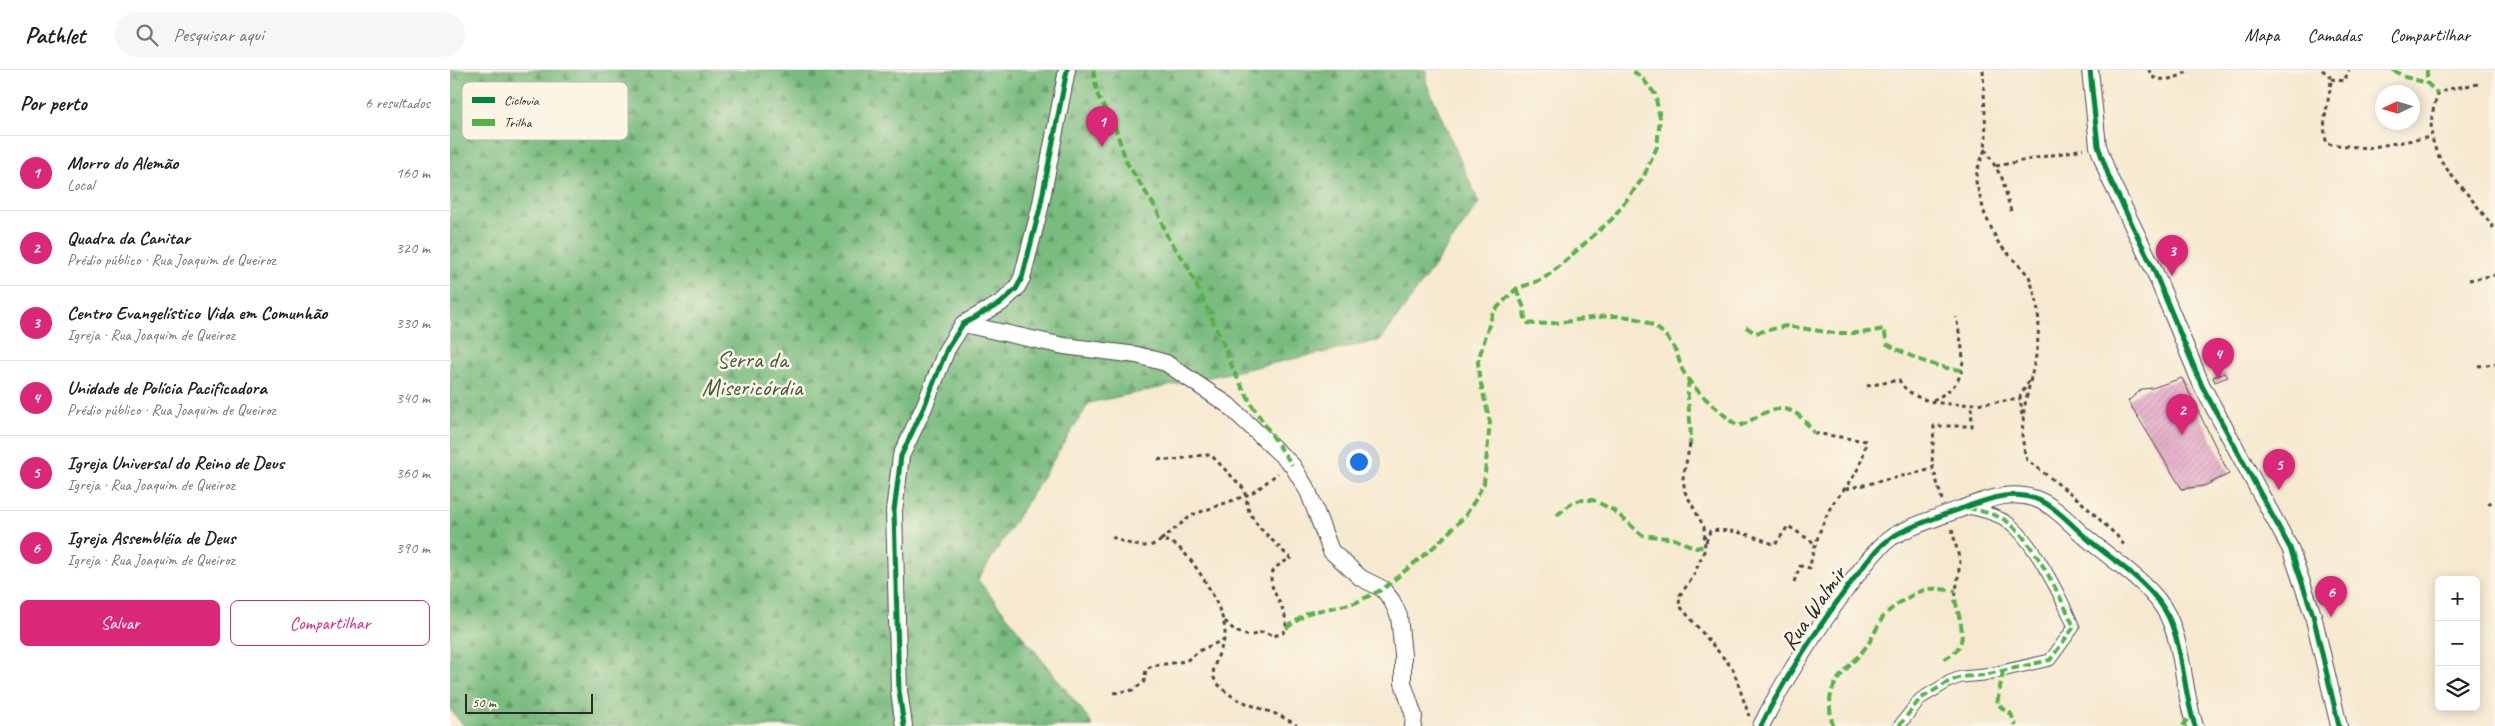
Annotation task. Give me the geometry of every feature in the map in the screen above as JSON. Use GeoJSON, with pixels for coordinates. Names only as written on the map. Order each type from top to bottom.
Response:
{"type":"FeatureCollection","features":[{"type":"Feature","properties":{"kind":"street"},"geometry":{"type":"LineString","coordinates":[[904,726],[899,691],[894,511],[901,456],[924,407],[947,349],[963,324],[1001,303],[1016,289],[1022,278],[1042,200],[1067,70]]}},
{"type":"Feature","properties":{"kind":"street"},"geometry":{"type":"LineString","coordinates":[[2090,70],[2098,146],[2109,177],[2153,268],[2202,386],[2290,548],[2313,615],[2339,726]]}},
{"type":"Feature","properties":{"kind":"street"},"geometry":{"type":"LineString","coordinates":[[963,324],[1064,346],[1137,354],[1166,363],[1228,405],[1292,465],[1308,491],[1331,551],[1361,578],[1383,589],[1392,602],[1399,616],[1403,655],[1403,683],[1414,716],[1413,726]]}},
{"type":"Feature","properties":{"kind":"street","name":"Rua Walmir"},"geometry":{"type":"LineString","coordinates":[[1756,723],[1824,619],[1863,567],[1892,538],[1966,507],[2000,496],[2020,496],[2036,499],[2057,513],[2150,591],[2163,607],[2171,623],[2190,722]]}},
{"type":"Feature","properties":{"kind":"street"},"geometry":{"type":"LineString","coordinates":[[1899,726],[1920,699],[1950,681],[1961,677],[1984,676],[2050,660],[2074,627],[2065,606],[2034,552],[2013,526],[1998,517],[1966,507]]}},
{"type":"Feature","properties":{"kind":"path"},"geometry":{"type":"LineString","coordinates":[[1983,70],[1985,149],[1976,171],[1976,182],[1985,215],[1999,244],[2029,276],[2037,302],[2039,340],[2022,436],[2027,460],[2078,500],[2117,536],[2127,551]]}},
{"type":"Feature","properties":{"kind":"path"},"geometry":{"type":"LineString","coordinates":[[2149,70],[2151,76],[2156,80],[2169,79],[2189,70]]}},
{"type":"Feature","properties":{"kind":"path"},"geometry":{"type":"LineString","coordinates":[[2322,70],[2328,74],[2330,79],[2324,119],[2324,133],[2327,144],[2367,148],[2431,137]]}},
{"type":"Feature","properties":{"kind":"path"},"geometry":{"type":"LineString","coordinates":[[2330,79],[2344,82],[2349,70]]}},
{"type":"Feature","properties":{"kind":"path"},"geometry":{"type":"LineString","coordinates":[[2478,84],[2448,89],[2438,94],[2430,121],[2431,137],[2443,166],[2495,230]]}},
{"type":"Feature","properties":{"kind":"path"},"geometry":{"type":"LineString","coordinates":[[1996,166],[2098,146]]}},
{"type":"Feature","properties":{"kind":"path"},"geometry":{"type":"LineString","coordinates":[[1985,149],[1996,166],[2007,190],[2012,215]]}},
{"type":"Feature","properties":{"kind":"path"},"geometry":{"type":"LineString","coordinates":[[2469,280],[2495,275]]}},
{"type":"Feature","properties":{"kind":"path"},"geometry":{"type":"LineString","coordinates":[[1932,400],[1944,395],[1960,380],[1964,366],[1956,317]]}},
{"type":"Feature","properties":{"kind":"path"},"geometry":{"type":"LineString","coordinates":[[2478,366],[2495,364]]}},
{"type":"Feature","properties":{"kind":"path"},"geometry":{"type":"LineString","coordinates":[[2023,424],[2020,399],[2032,374]]}},
{"type":"Feature","properties":{"kind":"path"},"geometry":{"type":"LineString","coordinates":[[1866,386],[1899,380],[1904,389],[1911,395],[1949,404],[1971,404],[2020,399]]}},
{"type":"Feature","properties":{"kind":"path"},"geometry":{"type":"LineString","coordinates":[[1955,599],[1960,562],[1933,469],[1934,426],[1972,426],[1971,404]]}},
{"type":"Feature","properties":{"kind":"path"},"geometry":{"type":"LineString","coordinates":[[1794,582],[1800,566],[1810,568],[1816,544],[1833,503],[1846,489],[1859,470],[1866,441],[1814,433]]}},
{"type":"Feature","properties":{"kind":"path"},"geometry":{"type":"LineString","coordinates":[[1690,444],[1683,478],[1685,492],[1704,527],[1705,546]]}},
{"type":"Feature","properties":{"kind":"path"},"geometry":{"type":"LineString","coordinates":[[1158,459],[1171,462],[1197,454],[1211,455],[1244,488],[1249,512],[1258,526],[1281,546],[1291,559],[1275,569],[1271,579],[1273,593],[1287,618],[1286,628],[1283,633],[1274,636],[1262,632],[1249,636],[1235,632],[1223,619],[1195,566],[1172,543],[1161,540]]}},
{"type":"Feature","properties":{"kind":"path"},"geometry":{"type":"LineString","coordinates":[[1846,489],[1933,469]]}},
{"type":"Feature","properties":{"kind":"path"},"geometry":{"type":"LineString","coordinates":[[1112,537],[1127,543],[1150,546],[1157,544],[1192,515],[1257,490],[1278,472],[1285,478]]}},
{"type":"Feature","properties":{"kind":"path"},"geometry":{"type":"LineString","coordinates":[[2488,504],[2495,500]]}},
{"type":"Feature","properties":{"kind":"path"},"geometry":{"type":"LineString","coordinates":[[1756,723],[1733,669],[1679,605],[1680,594],[1696,571],[1710,531],[1716,530],[1747,535],[1775,545],[1788,526],[1816,544]]}},
{"type":"Feature","properties":{"kind":"path"},"geometry":{"type":"LineString","coordinates":[[1223,619],[1226,634],[1213,670],[1214,678],[1226,694],[1297,726]]}},
{"type":"Feature","properties":{"kind":"path"},"geometry":{"type":"LineString","coordinates":[[1114,693],[1133,690],[1144,682],[1146,669],[1152,666],[1186,661],[1201,650],[1224,640]]}},
{"type":"Feature","properties":{"kind":"green space","name":"Serra da Misericórdia"},"geometry":{"type":"Polygon","coordinates":[[[450,70],[1426,70],[1426,82],[1479,203],[1381,340],[1089,403],[978,580],[1089,719],[1092,726],[464,726],[450,709],[450,70]]]}},
{"type":"Feature","properties":{"kind":"building"},"geometry":{"type":"Polygon","coordinates":[[[2225,373],[2228,377],[2215,382],[2213,377],[2225,373]]]}},
{"type":"Feature","properties":{"kind":"building"},"geometry":{"type":"Polygon","coordinates":[[[2182,378],[2229,474],[2204,486],[2182,489],[2128,401],[2142,389],[2152,388],[2182,378]]]}},
{"type":"Feature","properties":{"kind":"marked path"},"geometry":{"type":"LineString","coordinates":[[1093,70],[1098,96],[1115,127],[1127,163],[1157,210],[1168,238],[1187,265],[1223,343],[1234,372],[1253,407],[1292,465]]}},
{"type":"Feature","properties":{"kind":"marked path"},"geometry":{"type":"LineString","coordinates":[[1286,628],[1308,613],[1355,603],[1383,589],[1436,545],[1465,516],[1474,502],[1484,483],[1490,422],[1479,376],[1478,361],[1493,312],[1516,289],[1543,279],[1556,269],[1612,219],[1643,178],[1657,147],[1660,118],[1655,94],[1643,79],[1632,70]]}},
{"type":"Feature","properties":{"kind":"marked path"},"geometry":{"type":"LineString","coordinates":[[2393,70],[2405,77],[2427,83]]}},
{"type":"Feature","properties":{"kind":"marked path"},"geometry":{"type":"LineString","coordinates":[[2427,70],[2427,83],[2438,94]]}},
{"type":"Feature","properties":{"kind":"marked path"},"geometry":{"type":"LineString","coordinates":[[1516,289],[1524,308],[1525,320],[1528,323],[1539,324],[1608,316],[1628,317],[1645,321],[1659,330],[1671,342],[1683,371],[1699,392],[1738,426],[1769,411],[1785,409],[1797,414],[1814,433]]}},
{"type":"Feature","properties":{"kind":"marked path"},"geometry":{"type":"LineString","coordinates":[[1746,327],[1755,333],[1786,326],[1834,333],[1862,333],[1884,329],[1887,344],[1896,349],[1933,364],[1962,370]]}},
{"type":"Feature","properties":{"kind":"marked path"},"geometry":{"type":"LineString","coordinates":[[1689,380],[1690,444]]}},
{"type":"Feature","properties":{"kind":"marked path"},"geometry":{"type":"LineString","coordinates":[[1557,515],[1572,503],[1580,500],[1593,500],[1613,510],[1642,535],[1674,539],[1696,548],[1705,546]]}},
{"type":"Feature","properties":{"kind":"marked path"},"geometry":{"type":"LineString","coordinates":[[1899,726],[1920,699],[1950,681],[1961,677],[1984,675],[2050,660],[2074,627],[2045,569],[2015,528],[2001,518],[1969,508]]}},
{"type":"Feature","properties":{"kind":"marked path"},"geometry":{"type":"LineString","coordinates":[[1833,726],[1830,711],[1832,690],[1842,674],[1868,643],[1883,617],[1904,600],[1918,592],[1929,589],[1956,591]]}},
{"type":"Feature","properties":{"kind":"marked path"},"geometry":{"type":"LineString","coordinates":[[1944,659],[1953,654],[1961,641],[1961,625],[1955,599]]}},
{"type":"Feature","properties":{"kind":"marked path"},"geometry":{"type":"LineString","coordinates":[[2003,671],[1997,704],[2011,714],[2016,726]]}},
{"type":"Feature","properties":{"kind":"marked path"},"geometry":{"type":"LineString","coordinates":[[2183,726],[2191,713]]}},
{"type":"Feature","properties":{"kind":"cycle path"},"geometry":{"type":"LineString","coordinates":[[904,726],[899,691],[894,511],[901,456],[924,407],[947,349],[963,324],[1001,303],[1016,289],[1022,278],[1040,208],[1067,70]]}},
{"type":"Feature","properties":{"kind":"cycle path"},"geometry":{"type":"LineString","coordinates":[[2090,70],[2098,146],[2109,177],[2153,268],[2202,386],[2290,548],[2313,615],[2339,726]]}},
{"type":"Feature","properties":{"kind":"cycle path"},"geometry":{"type":"LineString","coordinates":[[1761,726],[1790,672],[1823,621],[1862,568],[1886,542],[1892,537],[1928,520],[2009,495],[2027,496],[2043,502],[2153,594],[2168,616],[2173,629],[2195,726]]}},
{"type":"Feature","properties":{"kind":"place","name":"Morro do Alemão"},"geometry":{"type":"Point","coordinates":[1102,147]}},
{"type":"Feature","properties":{"kind":"place","name":"Centro Evangelístico Vida em Comunhão"},"geometry":{"type":"Point","coordinates":[2172,276]}},
{"type":"Feature","properties":{"kind":"place","name":"Unidade de Polícia Pacificadora"},"geometry":{"type":"Point","coordinates":[2218,379]}},
{"type":"Feature","properties":{"kind":"place","name":"Quadra da Canitar"},"geometry":{"type":"Point","coordinates":[2182,435]}},
{"type":"Feature","properties":{"kind":"place","name":"Igreja Universal do Reino de Deus"},"geometry":{"type":"Point","coordinates":[2279,490]}},
{"type":"Feature","properties":{"kind":"place","name":"Igreja Assembléia de Deus"},"geometry":{"type":"Point","coordinates":[2331,617]}}]}
